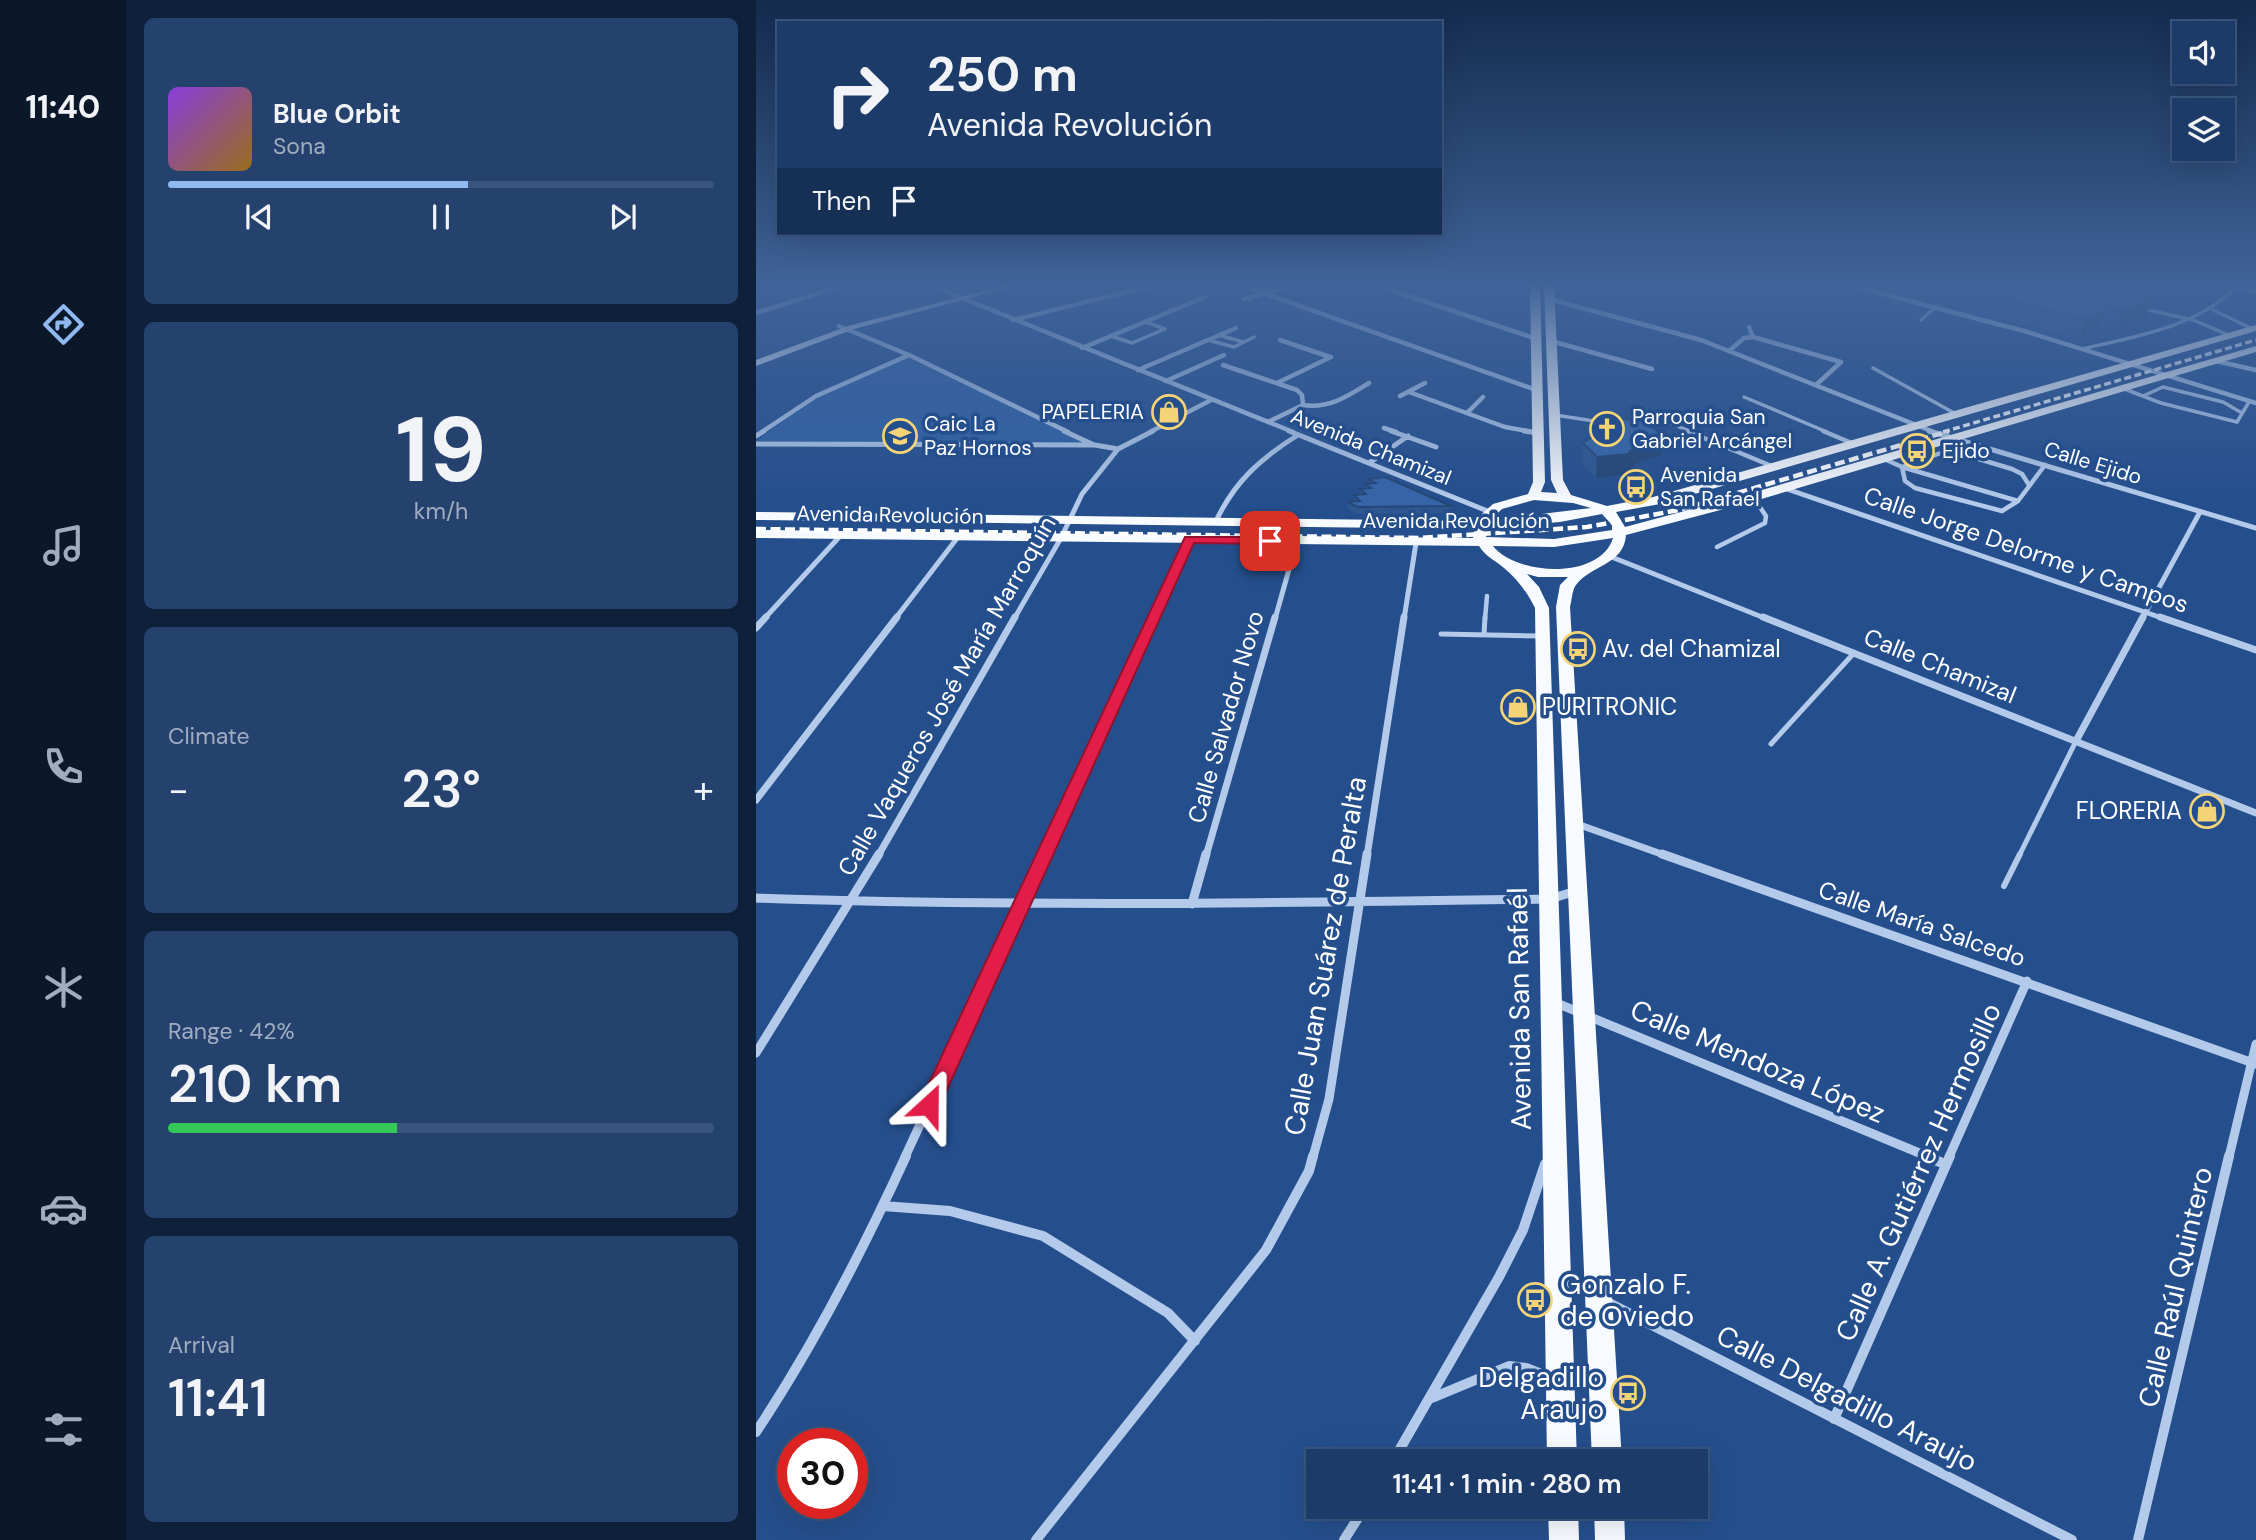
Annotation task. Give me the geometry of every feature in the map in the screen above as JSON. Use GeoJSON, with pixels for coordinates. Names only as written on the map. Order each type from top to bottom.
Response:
{"type":"FeatureCollection","features":[{"type":"Feature","properties":{"kind":"main road"},"geometry":{"type":"LineString","coordinates":[[1533,496],[1539,482],[1535,357]]}},
{"type":"Feature","properties":{"kind":"main road"},"geometry":{"type":"LineString","coordinates":[[1553,357],[1557,480],[1566,497]]}},
{"type":"Feature","properties":{"kind":"main road","name":"Avenida Revolución"},"geometry":{"type":"LineString","coordinates":[[756,516],[1408,519],[1480,525],[1540,520],[1655,501],[2155,357]]}},
{"type":"Feature","properties":{"kind":"main road","name":"Avenida Revolución"},"geometry":{"type":"LineString","coordinates":[[756,534],[1535,544],[1620,533],[1753,497],[2230,357]]}},
{"type":"Feature","properties":{"kind":"main road"},"geometry":{"type":"LineString","coordinates":[[1480,543],[1480,525],[1490,512],[1511,501],[1533,496],[1566,497],[1603,510],[1612,517],[1620,533],[1618,544],[1609,556],[1587,568],[1567,585],[1563,607],[1607,1449]]}},
{"type":"Feature","properties":{"kind":"main road","name":"Avenida San Rafaél"},"geometry":{"type":"LineString","coordinates":[[1480,543],[1489,554],[1510,566],[1539,597],[1543,636],[1562,1449]]}},
{"type":"Feature","properties":{"kind":"main road"},"geometry":{"type":"LineString","coordinates":[[1510,566],[1558,573],[1587,568]]}},
{"type":"Feature","properties":{"kind":"main road"},"geometry":{"type":"LineString","coordinates":[[1563,1519],[1564,1540]]}},
{"type":"Feature","properties":{"kind":"main road"},"geometry":{"type":"LineString","coordinates":[[1609,1519],[1610,1540]]}},
{"type":"Feature","properties":{"kind":"street"},"geometry":{"type":"LineString","coordinates":[[756,436],[816,396],[905,357]]}},
{"type":"Feature","properties":{"kind":"street"},"geometry":{"type":"LineString","coordinates":[[913,357],[1095,445]]}},
{"type":"Feature","properties":{"kind":"street","name":"Avenida Chamizal"},"geometry":{"type":"LineString","coordinates":[[1104,357],[1490,512]]}},
{"type":"Feature","properties":{"kind":"street"},"geometry":{"type":"LineString","coordinates":[[1137,370],[1169,357]]}},
{"type":"Feature","properties":{"kind":"street"},"geometry":{"type":"LineString","coordinates":[[1166,382],[1220,357]]}},
{"type":"Feature","properties":{"kind":"street"},"geometry":{"type":"LineString","coordinates":[[1277,383],[1331,357]]}},
{"type":"Feature","properties":{"kind":"street"},"geometry":{"type":"LineString","coordinates":[[1444,357],[1536,390]]}},
{"type":"Feature","properties":{"kind":"street"},"geometry":{"type":"LineString","coordinates":[[1609,357],[1652,369]]}},
{"type":"Feature","properties":{"kind":"street","name":"Calle Ejido"},"geometry":{"type":"LineString","coordinates":[[1745,357],[1922,425],[1948,438],[2256,528]]}},
{"type":"Feature","properties":{"kind":"street"},"geometry":{"type":"LineString","coordinates":[[1817,384],[1841,362],[1823,357]]}},
{"type":"Feature","properties":{"kind":"street"},"geometry":{"type":"LineString","coordinates":[[2104,357],[2157,377],[2256,403]]}},
{"type":"Feature","properties":{"kind":"street"},"geometry":{"type":"LineString","coordinates":[[2216,361],[2256,370]]}},
{"type":"Feature","properties":{"kind":"street"},"geometry":{"type":"LineString","coordinates":[[1223,365],[1300,392],[1303,405]]}},
{"type":"Feature","properties":{"kind":"street"},"geometry":{"type":"LineString","coordinates":[[1268,422],[1303,405],[1326,406],[1369,383]]}},
{"type":"Feature","properties":{"kind":"street"},"geometry":{"type":"LineString","coordinates":[[1400,396],[1425,383]]}},
{"type":"Feature","properties":{"kind":"street"},"geometry":{"type":"LineString","coordinates":[[1409,392],[1505,427],[1537,433]]}},
{"type":"Feature","properties":{"kind":"street"},"geometry":{"type":"LineString","coordinates":[[1467,413],[1483,397]]}},
{"type":"Feature","properties":{"kind":"street","name":"Calle Vaqueros José María Marroquín"},"geometry":{"type":"LineString","coordinates":[[756,1053],[851,902],[1072,519],[1082,494],[1118,449],[1210,400]]}},
{"type":"Feature","properties":{"kind":"street"},"geometry":{"type":"LineString","coordinates":[[1384,428],[1436,447]]}},
{"type":"Feature","properties":{"kind":"street"},"geometry":{"type":"LineString","coordinates":[[1216,520],[1228,492],[1244,472],[1298,435]]}},
{"type":"Feature","properties":{"kind":"street"},"geometry":{"type":"LineString","coordinates":[[1369,463],[1408,436]]}},
{"type":"Feature","properties":{"kind":"street"},"geometry":{"type":"LineString","coordinates":[[756,444],[1095,445],[1118,449]]}},
{"type":"Feature","properties":{"kind":"street","name":"Calle Jorge Delorme y Campos"},"geometry":{"type":"LineString","coordinates":[[1784,488],[2256,650]]}},
{"type":"Feature","properties":{"kind":"street"},"geometry":{"type":"LineString","coordinates":[[2076,741],[2144,611],[2200,512]]}},
{"type":"Feature","properties":{"kind":"street"},"geometry":{"type":"LineString","coordinates":[[756,628],[841,535]]}},
{"type":"Feature","properties":{"kind":"street"},"geometry":{"type":"LineString","coordinates":[[756,800],[958,537]]}},
{"type":"Feature","properties":{"kind":"street"},"geometry":{"type":"LineString","coordinates":[[756,1432],[784,1390],[883,1206],[1189,540]]}},
{"type":"Feature","properties":{"kind":"street","name":"Calle Salvador Novo"},"geometry":{"type":"LineString","coordinates":[[1192,904],[1297,541]]}},
{"type":"Feature","properties":{"kind":"street","name":"Calle Juan Suárez de Peralta"},"geometry":{"type":"LineString","coordinates":[[1036,1540],[1266,1250],[1309,1171],[1329,1099],[1416,543]]}},
{"type":"Feature","properties":{"kind":"street","name":"Calle Chamizal"},"geometry":{"type":"LineString","coordinates":[[1609,556],[2256,813]]}},
{"type":"Feature","properties":{"kind":"street","name":"Calle María Salcedo"},"geometry":{"type":"LineString","coordinates":[[1574,822],[2254,1064]]}},
{"type":"Feature","properties":{"kind":"street"},"geometry":{"type":"LineString","coordinates":[[756,898],[1021,905],[1192,904],[1550,899],[1577,891]]}},
{"type":"Feature","properties":{"kind":"street","name":"Calle A. Gutiérrez Hermosillo"},"geometry":{"type":"LineString","coordinates":[[1835,1419],[2027,981]]}},
{"type":"Feature","properties":{"kind":"street","name":"Calle Mendoza López"},"geometry":{"type":"LineString","coordinates":[[1552,1001],[1945,1164]]}},
{"type":"Feature","properties":{"kind":"street","name":"Calle Raúl Quintero"},"geometry":{"type":"LineString","coordinates":[[2138,1540],[2254,1064],[2256,1044]]}},
{"type":"Feature","properties":{"kind":"street"},"geometry":{"type":"LineString","coordinates":[[1400,1449],[1432,1398],[1522,1230],[1540,1184],[1555,1121]]}},
{"type":"Feature","properties":{"kind":"street"},"geometry":{"type":"LineString","coordinates":[[883,1206],[950,1211],[1044,1236],[1168,1313],[1195,1341]]}},
{"type":"Feature","properties":{"kind":"street","name":"Calle Delgadillo Araujo"},"geometry":{"type":"LineString","coordinates":[[1600,1299],[2072,1540]]}},
{"type":"Feature","properties":{"kind":"street"},"geometry":{"type":"LineString","coordinates":[[1432,1398],[1509,1366],[1526,1368],[1561,1382],[1604,1381]]}},
{"type":"Feature","properties":{"kind":"street"},"geometry":{"type":"LineString","coordinates":[[1344,1540],[1357,1519]]}},
{"type":"Feature","properties":{"kind":"lane"},"geometry":{"type":"LineString","coordinates":[[1873,368],[1956,414]]}},
{"type":"Feature","properties":{"kind":"lane"},"geometry":{"type":"LineString","coordinates":[[2143,396],[2163,387],[2223,401],[2242,413]]}},
{"type":"Feature","properties":{"kind":"lane"},"geometry":{"type":"LineString","coordinates":[[2121,388],[2237,422],[2249,402]]}},
{"type":"Feature","properties":{"kind":"lane"},"geometry":{"type":"LineString","coordinates":[[1744,397],[1854,444]]}},
{"type":"Feature","properties":{"kind":"lane"},"geometry":{"type":"LineString","coordinates":[[1555,415],[1609,423]]}},
{"type":"Feature","properties":{"kind":"lane"},"geometry":{"type":"LineString","coordinates":[[1668,422],[1773,467]]}},
{"type":"Feature","properties":{"kind":"lane"},"geometry":{"type":"LineString","coordinates":[[1649,435],[1689,448]]}},
{"type":"Feature","properties":{"kind":"lane"},"geometry":{"type":"LineString","coordinates":[[1902,467],[1948,450],[2012,469],[2022,474],[2029,485]]}},
{"type":"Feature","properties":{"kind":"lane"},"geometry":{"type":"LineString","coordinates":[[1881,458],[1902,467],[2018,501]]}},
{"type":"Feature","properties":{"kind":"lane"},"geometry":{"type":"LineString","coordinates":[[1902,467],[1905,481],[1915,488],[2002,512],[2018,501],[2045,465]]}},
{"type":"Feature","properties":{"kind":"lane"},"geometry":{"type":"LineString","coordinates":[[1442,499],[1450,496]]}},
{"type":"Feature","properties":{"kind":"lane"},"geometry":{"type":"LineString","coordinates":[[1717,547],[1765,523],[1766,516],[1753,497]]}},
{"type":"Feature","properties":{"kind":"lane"},"geometry":{"type":"LineString","coordinates":[[1484,635],[1487,596]]}},
{"type":"Feature","properties":{"kind":"lane"},"geometry":{"type":"LineString","coordinates":[[1441,634],[1543,636]]}},
{"type":"Feature","properties":{"kind":"lane"},"geometry":{"type":"LineString","coordinates":[[1771,744],[1854,653]]}},
{"type":"Feature","properties":{"kind":"lane"},"geometry":{"type":"LineString","coordinates":[[2004,886],[2076,741]]}},
{"type":"Feature","properties":{"kind":"shaded area"},"geometry":{"type":"Polygon","coordinates":[[[906,357],[1095,445],[756,441],[816,397],[906,357]]]}},
{"type":"Feature","properties":{"kind":"building"},"geometry":{"type":"Polygon","coordinates":[[[1600,418],[1640,420],[1664,435],[1638,442],[1628,454],[1597,457],[1583,443],[1598,432],[1600,418]]]}},
{"type":"Feature","properties":{"kind":"building"},"geometry":{"type":"Polygon","coordinates":[[[1385,477],[1451,506],[1358,507],[1347,502],[1360,501],[1354,495],[1366,494],[1360,489],[1371,488],[1365,484],[1376,483],[1369,479],[1385,477]]]}},
{"type":"Feature","properties":{"kind":"railway"},"geometry":{"type":"LineString","coordinates":[[1943,432],[2199,357]]}},
{"type":"Feature","properties":{"kind":"railway"},"geometry":{"type":"LineString","coordinates":[[756,529],[1419,538],[1587,527],[1679,510],[1949,431]]}},
{"type":"Feature","properties":{"kind":"place","name":"PAPELERIA"},"geometry":{"type":"Point","coordinates":[1169,412]}},
{"type":"Feature","properties":{"kind":"place","name":"Parroquia San Gabriel Arcángel"},"geometry":{"type":"Point","coordinates":[1607,429]}},
{"type":"Feature","properties":{"kind":"place","name":"Caic La Paz Hornos"},"geometry":{"type":"Point","coordinates":[900,436]}},
{"type":"Feature","properties":{"kind":"place","name":"Ejido"},"geometry":{"type":"Point","coordinates":[1917,451]}},
{"type":"Feature","properties":{"kind":"place","name":"Avenida San Rafael"},"geometry":{"type":"Point","coordinates":[1636,487]}},
{"type":"Feature","properties":{"kind":"place","name":"Av. del Chamizal"},"geometry":{"type":"Point","coordinates":[1578,649]}},
{"type":"Feature","properties":{"kind":"place","name":"PURITRONIC"},"geometry":{"type":"Point","coordinates":[1518,707]}},
{"type":"Feature","properties":{"kind":"place","name":"FLORERIA"},"geometry":{"type":"Point","coordinates":[2207,811]}},
{"type":"Feature","properties":{"kind":"place","name":"Gonzalo F. de Oviedo"},"geometry":{"type":"Point","coordinates":[1535,1300]}},
{"type":"Feature","properties":{"kind":"place","name":"Delgadillo Araujo"},"geometry":{"type":"Point","coordinates":[1628,1393]}},
{"type":"Feature","properties":{"kind":"route"},"geometry":{"type":"LineString","coordinates":[[929,1105],[1189,540],[1270,541]]}}]}
